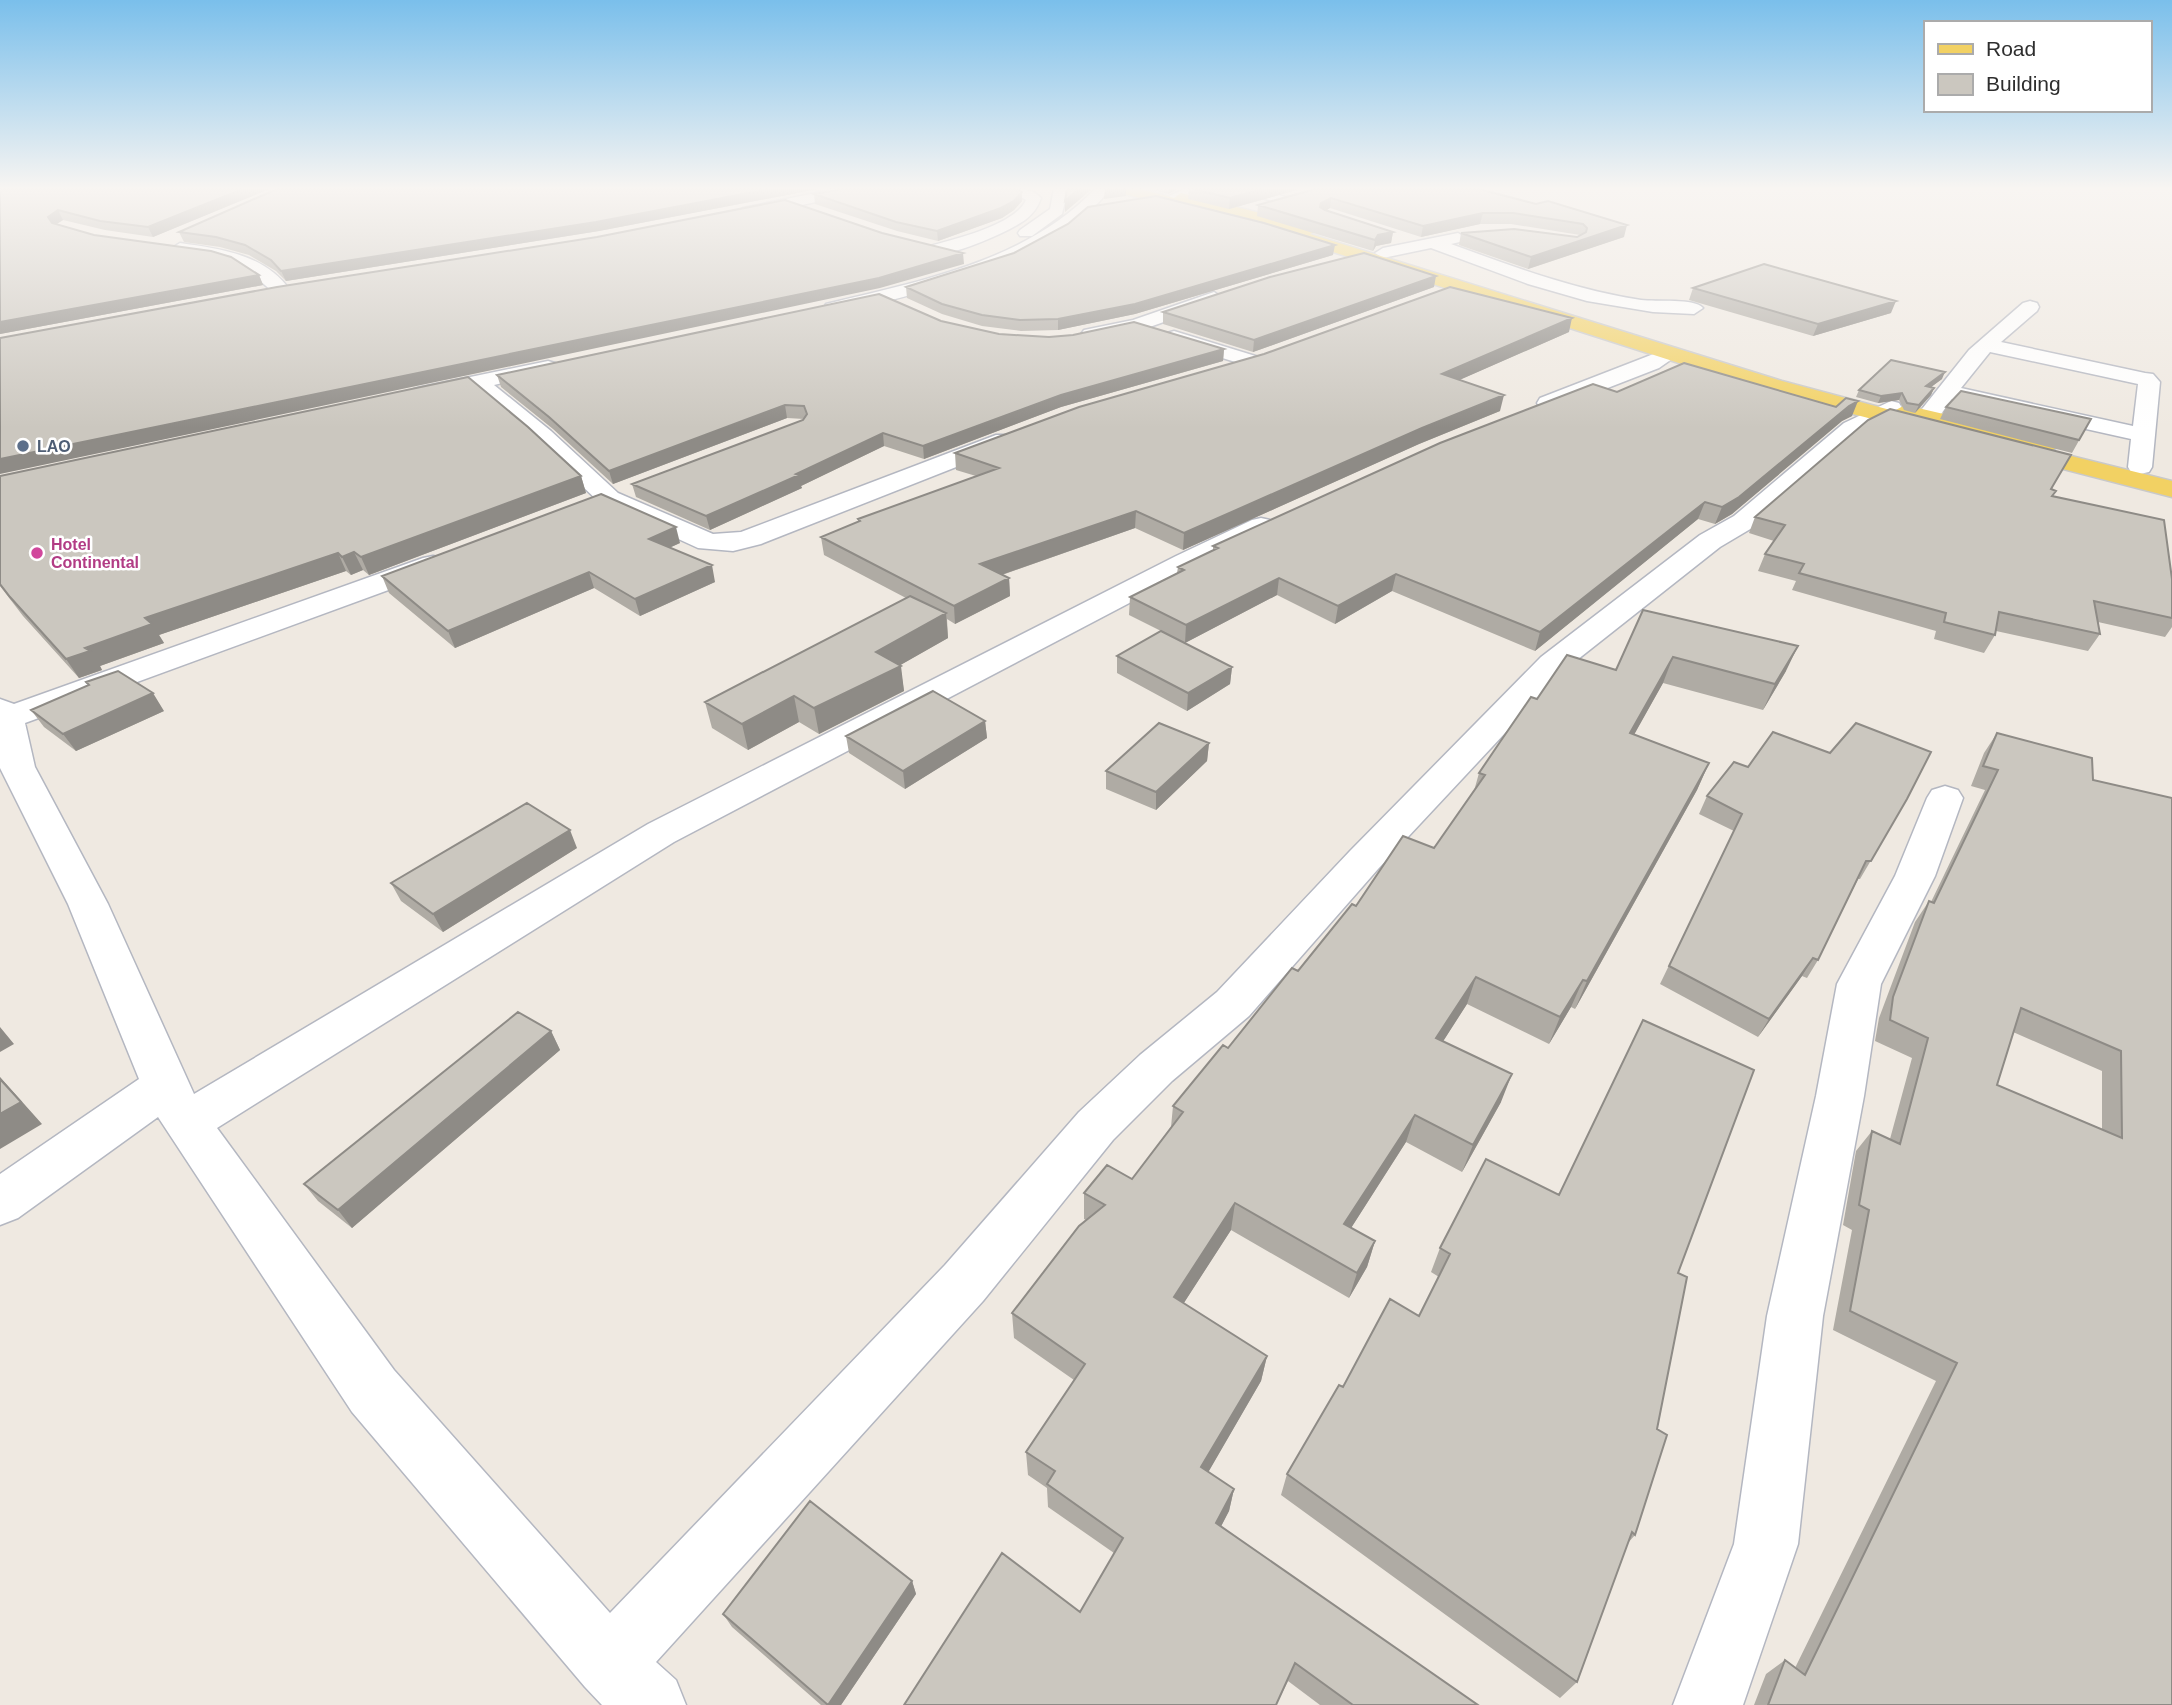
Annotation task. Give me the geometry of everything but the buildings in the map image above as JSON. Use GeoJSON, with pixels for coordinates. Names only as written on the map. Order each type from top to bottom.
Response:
{"type":"FeatureCollection","features":[{"type":"Feature","properties":{"kind":"main road"},"geometry":{"type":"LineString","coordinates":[[1399,269],[1669,354],[2172,489]]}},
{"type":"Feature","properties":{"kind":"main road"},"geometry":{"type":"LineString","coordinates":[[1455,269],[1669,344],[1885,412],[1926,417],[2172,476]]}},
{"type":"Feature","properties":{"kind":"street"},"geometry":{"type":"LineString","coordinates":[[255,295],[288,289],[258,269]]}},
{"type":"Feature","properties":{"kind":"street"},"geometry":{"type":"LineString","coordinates":[[941,269],[818,306],[883,296],[929,284],[971,269]]}},
{"type":"Feature","properties":{"kind":"street"},"geometry":{"type":"LineString","coordinates":[[1498,269],[1546,285],[1642,306],[1694,308]]}},
{"type":"Feature","properties":{"kind":"street"},"geometry":{"type":"LineString","coordinates":[[1434,296],[1457,288]]}},
{"type":"Feature","properties":{"kind":"street"},"geometry":{"type":"LineString","coordinates":[[1073,338],[1137,324],[1236,291]]}},
{"type":"Feature","properties":{"kind":"street"},"geometry":{"type":"LineString","coordinates":[[883,296],[910,310]]}},
{"type":"Feature","properties":{"kind":"street"},"geometry":{"type":"LineString","coordinates":[[1926,417],[1949,392],[1976,354],[2030,307]]}},
{"type":"Feature","properties":{"kind":"street"},"geometry":{"type":"LineString","coordinates":[[1137,324],[1262,360],[1217,374]]}},
{"type":"Feature","properties":{"kind":"street"},"geometry":{"type":"LineString","coordinates":[[1986,345],[2149,382],[2140,467]]}},
{"type":"Feature","properties":{"kind":"street"},"geometry":{"type":"LineString","coordinates":[[1517,415],[1652,364],[1669,354]]}},
{"type":"Feature","properties":{"kind":"street"},"geometry":{"type":"LineString","coordinates":[[477,382],[568,358],[402,393],[477,382],[543,436],[609,497],[708,542],[733,543],[1022,433]]}},
{"type":"Feature","properties":{"kind":"street"},"geometry":{"type":"LineString","coordinates":[[1949,392],[2143,435]]}},
{"type":"Feature","properties":{"kind":"street"},"geometry":{"type":"LineString","coordinates":[[609,1663],[964,1283],[1096,1126],[1156,1068],[1233,1004],[1382,840],[1552,664],[1646,589],[1751,515],[1852,428],[1885,412]]}},
{"type":"Feature","properties":{"kind":"street"},"geometry":{"type":"LineString","coordinates":[[0,1202],[661,833],[1186,562],[1289,514]]}},
{"type":"Feature","properties":{"kind":"street"},"geometry":{"type":"LineString","coordinates":[[463,552],[353,594],[4,713],[9,771],[88,904],[176,1105],[373,1391],[609,1663],[651,1705]]}},
{"type":"Feature","properties":{"kind":"street"},"geometry":{"type":"LineString","coordinates":[[1709,1705],[1766,1544],[1795,1316],[1860,984],[1915,876],[1945,798]]}},
{"type":"Feature","properties":{"kind":"place","name":"LAO"},"geometry":{"type":"Point","coordinates":[23,446]}},
{"type":"Feature","properties":{"kind":"place","name":"Hotel Continental"},"geometry":{"type":"Point","coordinates":[37,553]}}]}
